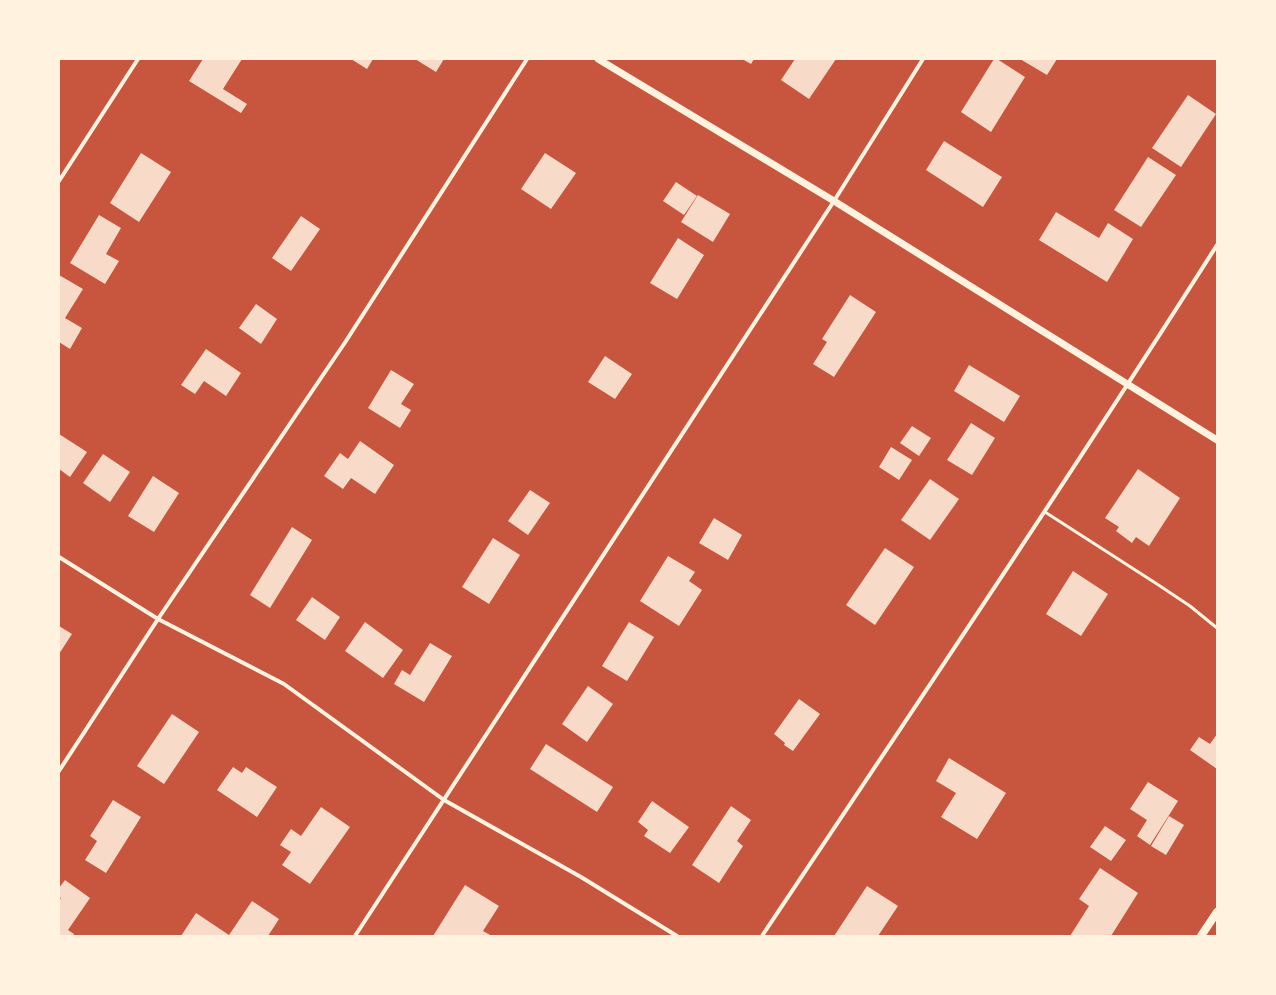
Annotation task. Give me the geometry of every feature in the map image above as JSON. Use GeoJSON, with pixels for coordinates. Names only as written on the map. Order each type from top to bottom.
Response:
{"type":"FeatureCollection","features":[{"type":"Feature","properties":{"kind":"main road"},"geometry":{"type":"LineString","coordinates":[[1201,936],[1217,912]]}},
{"type":"Feature","properties":{"kind":"street"},"geometry":{"type":"LineString","coordinates":[[59,181],[138,59]]}},
{"type":"Feature","properties":{"kind":"street"},"geometry":{"type":"LineString","coordinates":[[59,771],[158,619],[346,341],[527,59]]}},
{"type":"Feature","properties":{"kind":"street"},"geometry":{"type":"LineString","coordinates":[[598,59],[834,201],[1217,440]]}},
{"type":"Feature","properties":{"kind":"street"},"geometry":{"type":"LineString","coordinates":[[355,936],[834,201],[923,59]]}},
{"type":"Feature","properties":{"kind":"street"},"geometry":{"type":"LineString","coordinates":[[762,936],[1045,512],[1128,385],[1217,244]]}},
{"type":"Feature","properties":{"kind":"street"},"geometry":{"type":"LineString","coordinates":[[59,556],[158,619],[284,684],[444,800],[581,877],[678,936]]}},
{"type":"Feature","properties":{"kind":"lane"},"geometry":{"type":"LineString","coordinates":[[1045,512],[1190,606],[1217,628]]}},
{"type":"Feature","properties":{"kind":"building"},"geometry":{"type":"Polygon","coordinates":[[[203,59],[242,59],[223,89],[247,104],[241,113],[189,81],[203,59]]]}},
{"type":"Feature","properties":{"kind":"building"},"geometry":{"type":"Polygon","coordinates":[[[351,59],[373,59],[367,69],[351,59]]]}},
{"type":"Feature","properties":{"kind":"building"},"geometry":{"type":"Polygon","coordinates":[[[415,59],[444,59],[436,72],[415,59]]]}},
{"type":"Feature","properties":{"kind":"building"},"geometry":{"type":"Polygon","coordinates":[[[742,59],[754,59],[751,64],[742,59]]]}},
{"type":"Feature","properties":{"kind":"building"},"geometry":{"type":"Polygon","coordinates":[[[795,59],[836,59],[809,99],[781,80],[795,59]]]}},
{"type":"Feature","properties":{"kind":"building"},"geometry":{"type":"Polygon","coordinates":[[[994,59],[997,59],[1025,77],[991,132],[961,112],[994,59]]]}},
{"type":"Feature","properties":{"kind":"building"},"geometry":{"type":"Polygon","coordinates":[[[1020,59],[1057,59],[1047,75],[1020,59]]]}},
{"type":"Feature","properties":{"kind":"building"},"geometry":{"type":"Polygon","coordinates":[[[1188,95],[1216,114],[1181,167],[1152,148],[1188,95]]]}},
{"type":"Feature","properties":{"kind":"building"},"geometry":{"type":"Polygon","coordinates":[[[944,141],[1002,177],[983,207],[926,170],[944,141]]]}},
{"type":"Feature","properties":{"kind":"building"},"geometry":{"type":"Polygon","coordinates":[[[141,153],[171,172],[139,222],[110,203],[141,153]]]}},
{"type":"Feature","properties":{"kind":"building"},"geometry":{"type":"Polygon","coordinates":[[[545,153],[576,173],[551,209],[521,189],[545,153]]]}},
{"type":"Feature","properties":{"kind":"building"},"geometry":{"type":"Polygon","coordinates":[[[1148,157],[1176,175],[1141,227],[1114,210],[1148,157]]]}},
{"type":"Feature","properties":{"kind":"building"},"geometry":{"type":"Polygon","coordinates":[[[676,182],[697,196],[684,215],[663,201],[676,182]]]}},
{"type":"Feature","properties":{"kind":"building"},"geometry":{"type":"Polygon","coordinates":[[[698,195],[730,214],[713,242],[681,222],[698,195]]]}},
{"type":"Feature","properties":{"kind":"building"},"geometry":{"type":"Polygon","coordinates":[[[1056,212],[1099,238],[1108,223],[1133,239],[1107,282],[1039,240],[1056,212]]]}},
{"type":"Feature","properties":{"kind":"building"},"geometry":{"type":"Polygon","coordinates":[[[99,215],[121,228],[106,254],[119,261],[105,284],[70,263],[99,215]]]}},
{"type":"Feature","properties":{"kind":"building"},"geometry":{"type":"Polygon","coordinates":[[[301,216],[320,229],[291,271],[272,258],[301,216]]]}},
{"type":"Feature","properties":{"kind":"building"},"geometry":{"type":"Polygon","coordinates":[[[678,238],[704,255],[677,299],[650,283],[678,238]]]}},
{"type":"Feature","properties":{"kind":"building"},"geometry":{"type":"Polygon","coordinates":[[[59,275],[83,289],[65,318],[82,328],[70,349],[59,342],[59,275]]]}},
{"type":"Feature","properties":{"kind":"building"},"geometry":{"type":"Polygon","coordinates":[[[850,295],[876,312],[834,377],[813,364],[827,342],[822,339],[850,295]]]}},
{"type":"Feature","properties":{"kind":"building"},"geometry":{"type":"Polygon","coordinates":[[[256,304],[277,319],[261,344],[239,328],[256,304]]]}},
{"type":"Feature","properties":{"kind":"building"},"geometry":{"type":"Polygon","coordinates":[[[206,349],[241,373],[226,396],[204,381],[195,394],[181,385],[206,349]]]}},
{"type":"Feature","properties":{"kind":"building"},"geometry":{"type":"Polygon","coordinates":[[[605,356],[632,374],[615,399],[588,382],[605,356]]]}},
{"type":"Feature","properties":{"kind":"building"},"geometry":{"type":"Polygon","coordinates":[[[969,365],[1020,396],[1004,422],[954,391],[969,365]]]}},
{"type":"Feature","properties":{"kind":"building"},"geometry":{"type":"Polygon","coordinates":[[[391,370],[414,384],[401,404],[411,410],[400,428],[368,408],[391,370]]]}},
{"type":"Feature","properties":{"kind":"building"},"geometry":{"type":"Polygon","coordinates":[[[971,423],[995,438],[972,475],[947,460],[971,423]]]}},
{"type":"Feature","properties":{"kind":"building"},"geometry":{"type":"Polygon","coordinates":[[[912,426],[931,438],[919,456],[900,443],[912,426]]]}},
{"type":"Feature","properties":{"kind":"building"},"geometry":{"type":"Polygon","coordinates":[[[59,434],[87,452],[70,477],[59,469],[59,434]]]}},
{"type":"Feature","properties":{"kind":"building"},"geometry":{"type":"Polygon","coordinates":[[[360,441],[394,465],[375,494],[351,478],[343,489],[324,476],[340,453],[348,459],[360,441]]]}},
{"type":"Feature","properties":{"kind":"building"},"geometry":{"type":"Polygon","coordinates":[[[891,447],[912,460],[899,480],[879,467],[891,447]]]}},
{"type":"Feature","properties":{"kind":"building"},"geometry":{"type":"Polygon","coordinates":[[[103,454],[130,472],[110,502],[83,483],[103,454]]]}},
{"type":"Feature","properties":{"kind":"building"},"geometry":{"type":"Polygon","coordinates":[[[1138,469],[1180,498],[1149,546],[1136,537],[1132,543],[1116,531],[1119,527],[1105,518],[1138,469]]]}},
{"type":"Feature","properties":{"kind":"building"},"geometry":{"type":"Polygon","coordinates":[[[153,476],[179,493],[154,532],[128,516],[153,476]]]}},
{"type":"Feature","properties":{"kind":"building"},"geometry":{"type":"Polygon","coordinates":[[[930,479],[959,499],[930,540],[901,520],[930,479]]]}},
{"type":"Feature","properties":{"kind":"building"},"geometry":{"type":"Polygon","coordinates":[[[530,490],[550,503],[528,535],[508,521],[530,490]]]}},
{"type":"Feature","properties":{"kind":"building"},"geometry":{"type":"Polygon","coordinates":[[[714,518],[742,535],[728,560],[699,543],[714,518]]]}},
{"type":"Feature","properties":{"kind":"building"},"geometry":{"type":"Polygon","coordinates":[[[292,527],[312,540],[270,608],[250,595],[292,527]]]}},
{"type":"Feature","properties":{"kind":"building"},"geometry":{"type":"Polygon","coordinates":[[[493,538],[520,555],[489,604],[462,587],[493,538]]]}},
{"type":"Feature","properties":{"kind":"building"},"geometry":{"type":"Polygon","coordinates":[[[885,548],[914,567],[875,625],[846,605],[885,548]]]}},
{"type":"Feature","properties":{"kind":"building"},"geometry":{"type":"Polygon","coordinates":[[[668,556],[695,572],[689,581],[702,590],[679,626],[640,601],[668,556]]]}},
{"type":"Feature","properties":{"kind":"building"},"geometry":{"type":"Polygon","coordinates":[[[1073,571],[1108,594],[1081,636],[1046,614],[1073,571]]]}},
{"type":"Feature","properties":{"kind":"building"},"geometry":{"type":"Polygon","coordinates":[[[312,597],[340,617],[325,640],[296,620],[312,597]]]}},
{"type":"Feature","properties":{"kind":"building"},"geometry":{"type":"Polygon","coordinates":[[[365,622],[403,650],[383,678],[345,651],[365,622]]]}},
{"type":"Feature","properties":{"kind":"building"},"geometry":{"type":"Polygon","coordinates":[[[629,622],[654,637],[627,681],[602,666],[629,622]]]}},
{"type":"Feature","properties":{"kind":"building"},"geometry":{"type":"Polygon","coordinates":[[[59,626],[72,634],[59,654],[59,626]]]}},
{"type":"Feature","properties":{"kind":"building"},"geometry":{"type":"Polygon","coordinates":[[[430,643],[452,656],[424,702],[394,684],[402,670],[410,675],[430,643]]]}},
{"type":"Feature","properties":{"kind":"building"},"geometry":{"type":"Polygon","coordinates":[[[588,686],[613,704],[587,742],[562,724],[588,686]]]}},
{"type":"Feature","properties":{"kind":"building"},"geometry":{"type":"Polygon","coordinates":[[[799,699],[820,714],[793,751],[784,745],[785,743],[774,734],[799,699]]]}},
{"type":"Feature","properties":{"kind":"building"},"geometry":{"type":"Polygon","coordinates":[[[172,714],[199,732],[164,784],[137,766],[172,714]]]}},
{"type":"Feature","properties":{"kind":"building"},"geometry":{"type":"Polygon","coordinates":[[[1217,734],[1217,769],[1190,750],[1199,737],[1210,744],[1217,734]]]}},
{"type":"Feature","properties":{"kind":"building"},"geometry":{"type":"Polygon","coordinates":[[[546,744],[613,787],[597,812],[530,769],[546,744]]]}},
{"type":"Feature","properties":{"kind":"building"},"geometry":{"type":"Polygon","coordinates":[[[949,758],[1006,793],[977,839],[941,817],[956,793],[936,781],[949,758]]]}},
{"type":"Feature","properties":{"kind":"building"},"geometry":{"type":"Polygon","coordinates":[[[233,767],[242,773],[246,767],[277,787],[257,817],[217,790],[233,767]]]}},
{"type":"Feature","properties":{"kind":"building"},"geometry":{"type":"Polygon","coordinates":[[[1148,782],[1178,801],[1150,845],[1137,836],[1147,820],[1130,809],[1148,782]]]}},
{"type":"Feature","properties":{"kind":"building"},"geometry":{"type":"Polygon","coordinates":[[[113,800],[141,817],[106,873],[85,860],[97,841],[90,836],[113,800]]]}},
{"type":"Feature","properties":{"kind":"building"},"geometry":{"type":"Polygon","coordinates":[[[652,801],[689,827],[670,853],[644,836],[648,830],[638,822],[652,801]]]}},
{"type":"Feature","properties":{"kind":"building"},"geometry":{"type":"Polygon","coordinates":[[[731,806],[751,820],[737,841],[743,846],[719,883],[692,865],[731,806]]]}},
{"type":"Feature","properties":{"kind":"building"},"geometry":{"type":"Polygon","coordinates":[[[321,807],[350,827],[310,884],[282,865],[291,852],[280,845],[291,829],[301,836],[321,807]]]}},
{"type":"Feature","properties":{"kind":"building"},"geometry":{"type":"Polygon","coordinates":[[[1169,816],[1184,825],[1166,855],[1151,846],[1169,816]]]}},
{"type":"Feature","properties":{"kind":"building"},"geometry":{"type":"Polygon","coordinates":[[[1105,826],[1126,840],[1111,861],[1090,847],[1105,826]]]}},
{"type":"Feature","properties":{"kind":"building"},"geometry":{"type":"Polygon","coordinates":[[[1100,868],[1138,893],[1111,936],[1070,936],[1089,906],[1079,899],[1100,868]]]}},
{"type":"Feature","properties":{"kind":"building"},"geometry":{"type":"Polygon","coordinates":[[[65,880],[90,898],[68,930],[74,934],[73,936],[59,936],[59,901],[61,898],[59,897],[59,888],[65,880]]]}},
{"type":"Feature","properties":{"kind":"building"},"geometry":{"type":"Polygon","coordinates":[[[465,885],[499,906],[483,931],[492,936],[433,936],[465,885]]]}},
{"type":"Feature","properties":{"kind":"building"},"geometry":{"type":"Polygon","coordinates":[[[867,886],[898,906],[878,936],[834,936],[867,886]]]}},
{"type":"Feature","properties":{"kind":"building"},"geometry":{"type":"Polygon","coordinates":[[[252,901],[279,919],[268,936],[181,936],[196,913],[229,935],[252,901]]]}}]}
